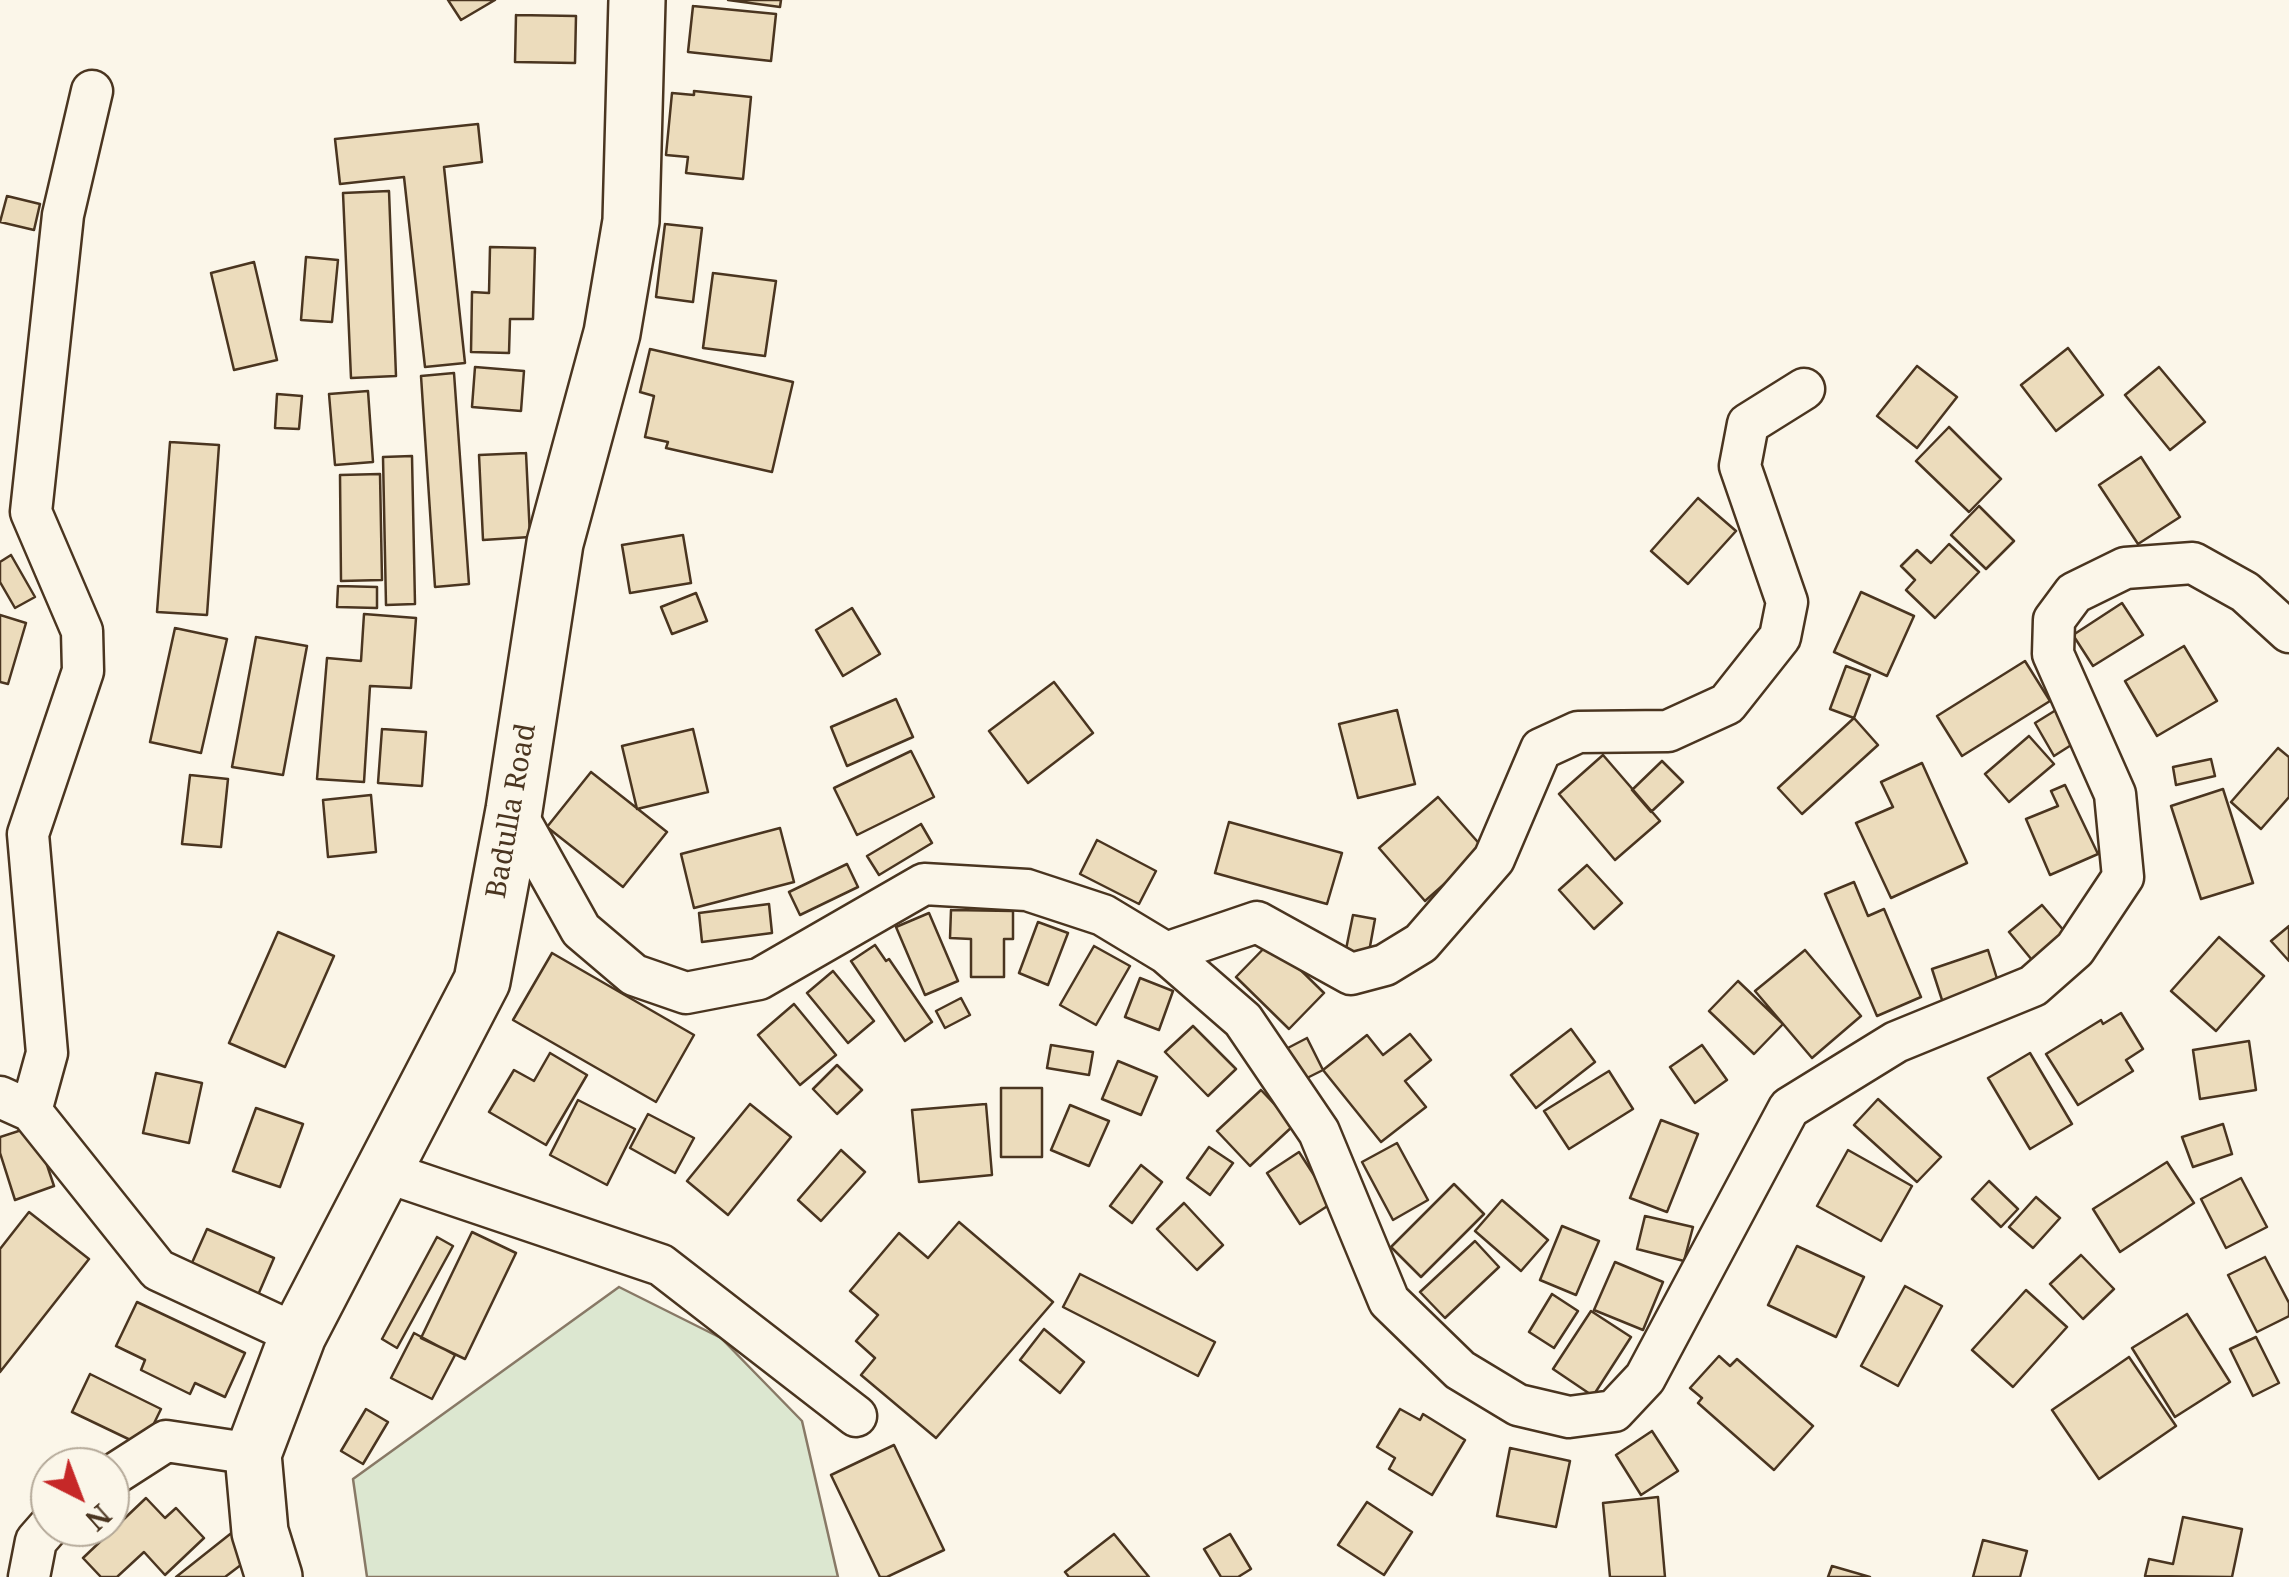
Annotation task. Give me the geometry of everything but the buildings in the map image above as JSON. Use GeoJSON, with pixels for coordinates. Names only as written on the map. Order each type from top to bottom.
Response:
{"type":"FeatureCollection","features":[{"type":"Feature","properties":{"kind":"highway","name":"Badulla Road"},"geometry":{"type":"LineString","coordinates":[[274,1577],[260,1532],[253,1454],[298,1334],[482,981],[514,810],[556,543],[612,333],[631,221],[638,0]]}},
{"type":"Feature","properties":{"kind":"street"},"geometry":{"type":"LineString","coordinates":[[92,91],[63,216],[31,512],[82,631],[83,671],[28,834],[48,1053],[16,1104],[158,1270],[298,1334]]}},
{"type":"Feature","properties":{"kind":"street"},"geometry":{"type":"LineString","coordinates":[[1166,953],[1257,922],[1351,974],[1385,965],[1421,942],[1494,859],[1541,750],[1578,732],[1668,731],[1727,704],[1780,636],[1786,602],[1740,466],[1748,424],[1804,389]]}},
{"type":"Feature","properties":{"kind":"street"},"geometry":{"type":"LineString","coordinates":[[514,810],[581,930],[634,975],[686,993],[759,980],[924,884],[1027,890],[1103,915],[1166,953],[1243,1020],[1318,1132],[1389,1302],[1460,1370],[1518,1405],[1569,1417],[1614,1411],[1645,1378],[1790,1108],[1896,1042],[2033,986],[2075,949],[2123,877],[2115,794],[2053,654],[2054,620],[2074,593],[2125,568],[2193,562],[2245,592],[2289,632]]}},
{"type":"Feature","properties":{"kind":"street"},"geometry":{"type":"LineString","coordinates":[[383,1171],[661,1265],[856,1416]]}},
{"type":"Feature","properties":{"kind":"street"},"geometry":{"type":"LineString","coordinates":[[130,1464],[166,1442],[253,1454]]}},
{"type":"Feature","properties":{"kind":"street"},"geometry":{"type":"LineString","coordinates":[[30,1577],[35,1547]]}},
{"type":"Feature","properties":{"kind":"green space"},"geometry":{"type":"Polygon","coordinates":[[[619,1287],[721,1338],[802,1421],[838,1577],[367,1577],[353,1479],[619,1287]]]}}]}
